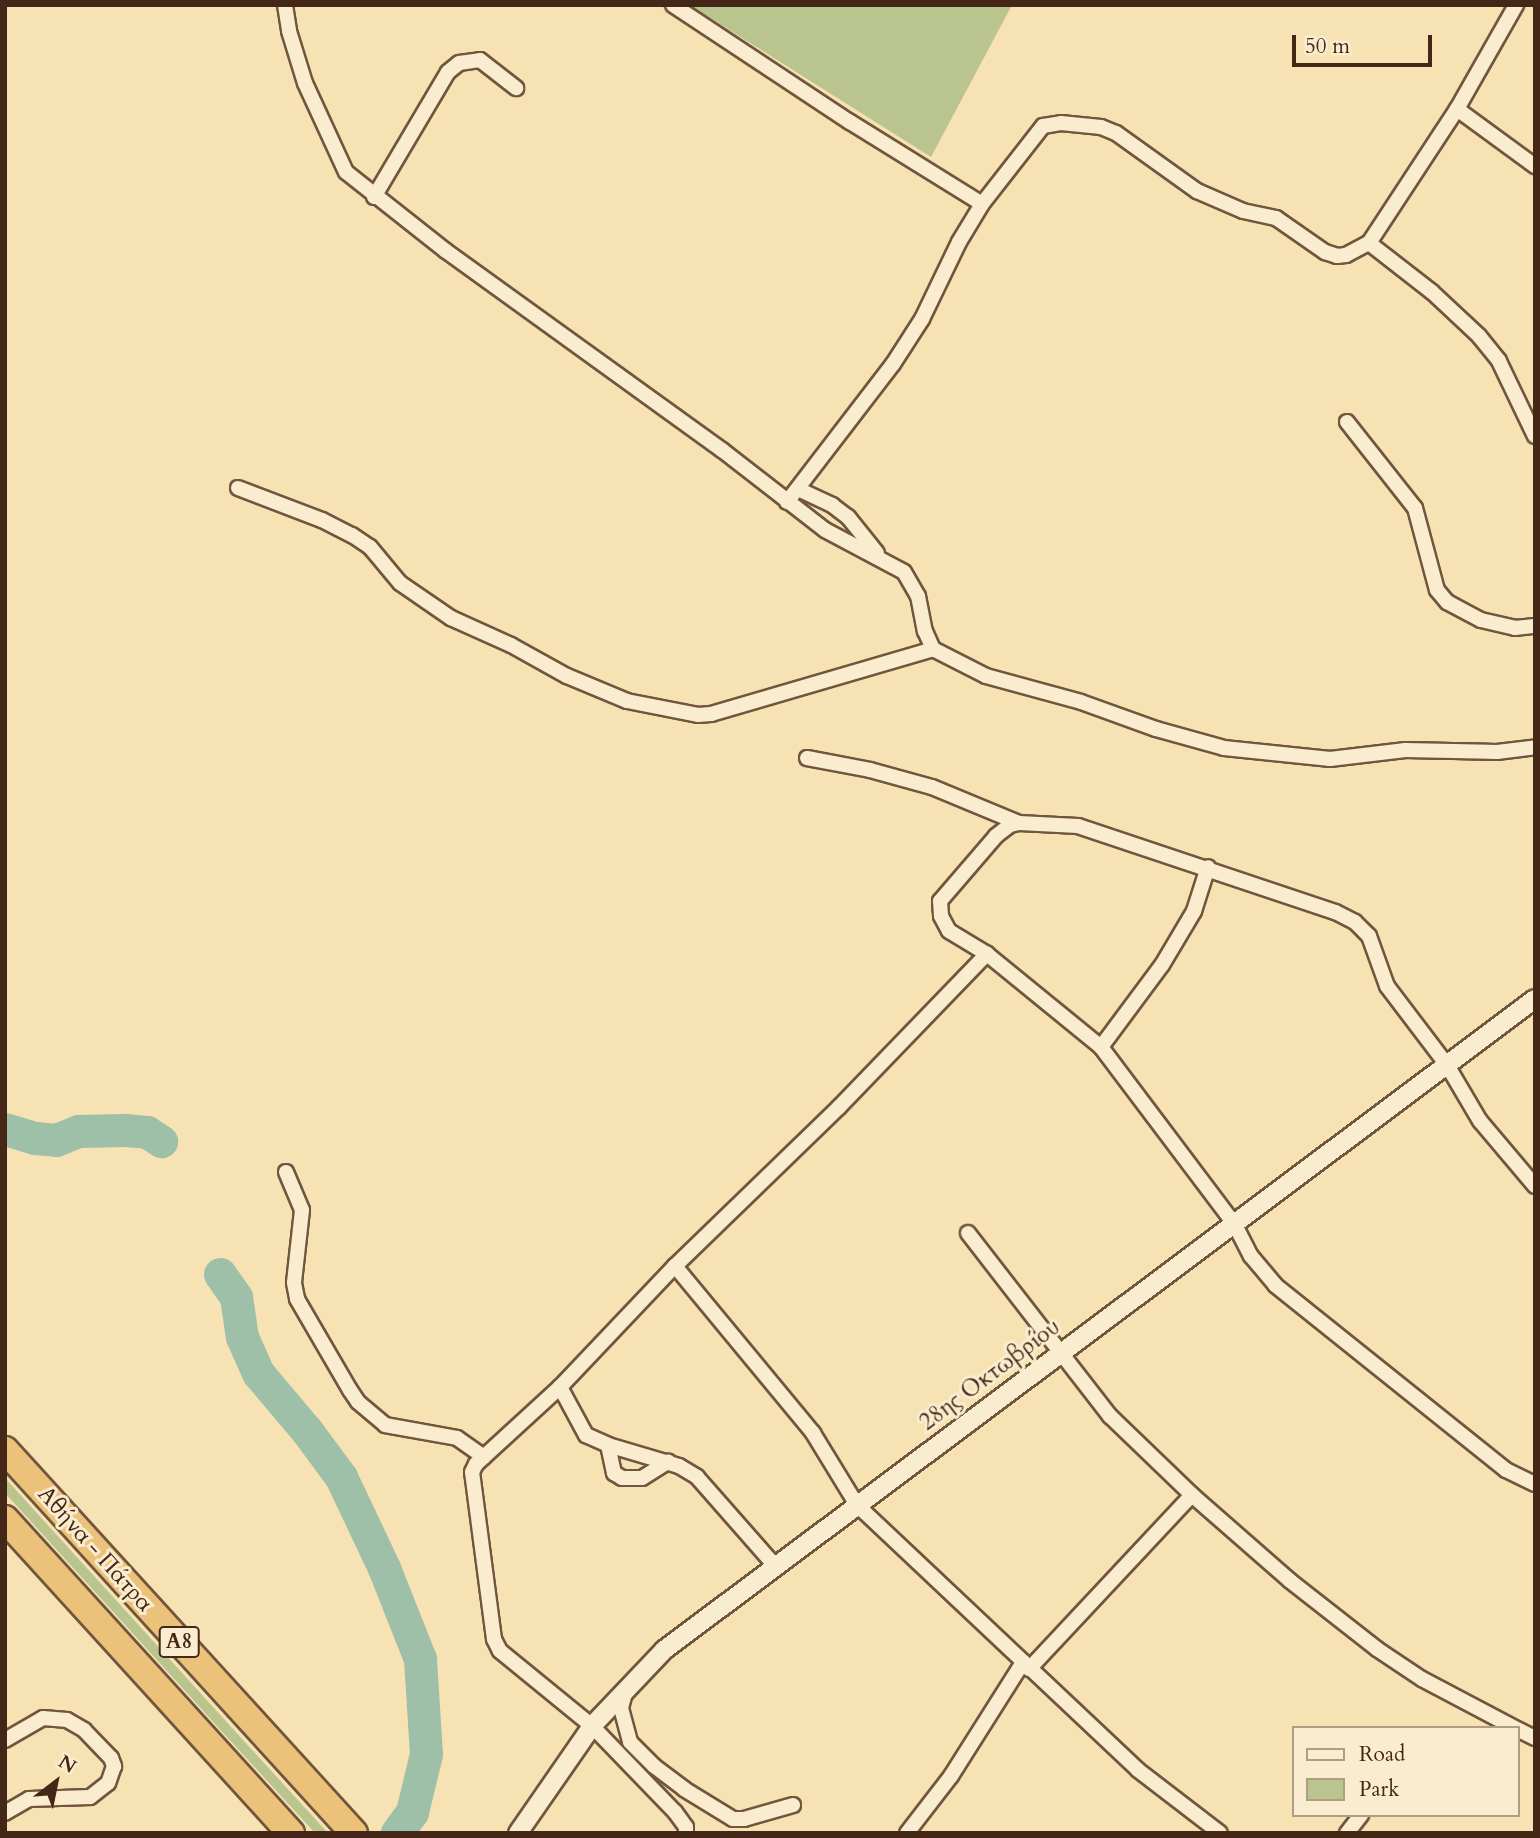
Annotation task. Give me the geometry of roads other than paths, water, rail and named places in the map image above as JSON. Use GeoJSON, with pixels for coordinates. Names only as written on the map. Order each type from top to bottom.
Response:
{"type":"FeatureCollection","features":[{"type":"Feature","properties":{"kind":"highway","name":"Αθήνα - Πάτρα"},"geometry":{"type":"LineString","coordinates":[[5,1450],[354,1833]]}},
{"type":"Feature","properties":{"kind":"highway","name":"Αθήνα - Πάτρα"},"geometry":{"type":"LineString","coordinates":[[5,1519],[291,1833]]}},
{"type":"Feature","properties":{"kind":"street"},"geometry":{"type":"LineString","coordinates":[[285,5],[296,58],[334,152],[346,172],[374,197],[713,444],[825,530],[904,572],[918,596],[925,631],[933,649],[986,676],[1081,702],[1156,729],[1223,748],[1330,759],[1405,750],[1497,752],[1535,747]]}},
{"type":"Feature","properties":{"kind":"street"},"geometry":{"type":"LineString","coordinates":[[673,5],[850,122],[982,204]]}},
{"type":"Feature","properties":{"kind":"street"},"geometry":{"type":"LineString","coordinates":[[787,502],[858,413],[922,319],[959,242],[982,204],[1043,126],[1084,123],[1116,133],[1196,191],[1243,211],[1276,218],[1325,251],[1337,256],[1346,255],[1369,243],[1457,109],[1516,5]]}},
{"type":"Feature","properties":{"kind":"street"},"geometry":{"type":"LineString","coordinates":[[374,197],[448,72],[458,63],[480,60],[516,88]]}},
{"type":"Feature","properties":{"kind":"street"},"geometry":{"type":"LineString","coordinates":[[1457,109],[1535,166]]}},
{"type":"Feature","properties":{"kind":"street"},"geometry":{"type":"LineString","coordinates":[[1369,243],[1432,292],[1479,336],[1499,361],[1535,436]]}},
{"type":"Feature","properties":{"kind":"street"},"geometry":{"type":"LineString","coordinates":[[1347,422],[1416,508],[1437,590],[1447,602],[1463,613],[1515,628],[1535,626]]}},
{"type":"Feature","properties":{"kind":"street"},"geometry":{"type":"LineString","coordinates":[[238,488],[322,520],[352,535],[370,547],[400,583],[451,618],[511,645],[567,677],[627,701],[698,715],[711,714],[933,649]]}},
{"type":"Feature","properties":{"kind":"street"},"geometry":{"type":"LineString","coordinates":[[798,489],[832,505],[848,517],[860,528],[880,557]]}},
{"type":"Feature","properties":{"kind":"street"},"geometry":{"type":"LineString","coordinates":[[807,758],[870,770],[932,787],[1019,823],[1078,826],[1302,898],[1355,922],[1369,936],[1387,986],[1447,1065],[1480,1121],[1535,1186]]}},
{"type":"Feature","properties":{"kind":"street"},"geometry":{"type":"LineString","coordinates":[[1019,823],[1003,829],[940,901],[940,916],[949,931],[987,954],[1101,1047],[1236,1225],[1251,1256],[1275,1285],[1506,1469],[1535,1484]]}},
{"type":"Feature","properties":{"kind":"street"},"geometry":{"type":"LineString","coordinates":[[1101,1047],[1163,965],[1194,911],[1208,867]]}},
{"type":"Feature","properties":{"kind":"street"},"geometry":{"type":"LineString","coordinates":[[686,1833],[687,1827],[675,1812],[592,1726],[507,1659],[494,1639],[472,1472],[484,1457],[560,1387],[675,1266],[839,1107],[987,954]]}},
{"type":"Feature","properties":{"kind":"street","name":"28ης Οκτωβρίου"},"geometry":{"type":"LineString","coordinates":[[518,1833],[592,1726],[664,1650],[1535,999]]}},
{"type":"Feature","properties":{"kind":"street"},"geometry":{"type":"LineString","coordinates":[[286,1172],[302,1210],[294,1283],[297,1300],[349,1390],[358,1402],[385,1425],[457,1438],[484,1457]]}},
{"type":"Feature","properties":{"kind":"street"},"geometry":{"type":"LineString","coordinates":[[968,1233],[1062,1350],[1110,1416],[1192,1495],[1289,1580],[1377,1649],[1422,1679],[1512,1726]]}},
{"type":"Feature","properties":{"kind":"street"},"geometry":{"type":"LineString","coordinates":[[675,1266],[813,1433],[857,1505],[1150,1780],[1220,1833]]}},
{"type":"Feature","properties":{"kind":"street"},"geometry":{"type":"LineString","coordinates":[[560,1387],[586,1435],[608,1445],[668,1462],[697,1477],[777,1568]]}},
{"type":"Feature","properties":{"kind":"street"},"geometry":{"type":"LineString","coordinates":[[608,1445],[614,1473],[622,1478],[642,1479],[668,1462]]}},
{"type":"Feature","properties":{"kind":"street"},"geometry":{"type":"LineString","coordinates":[[907,1833],[951,1776],[1026,1665],[1192,1495]]}},
{"type":"Feature","properties":{"kind":"street"},"geometry":{"type":"LineString","coordinates":[[626,1688],[621,1708],[630,1742],[654,1766],[684,1789],[733,1819],[744,1819],[793,1805]]}},
{"type":"Feature","properties":{"kind":"street"},"geometry":{"type":"LineString","coordinates":[[5,1740],[43,1718],[67,1720],[84,1730],[111,1758],[114,1766],[108,1783],[90,1797],[29,1799],[5,1813]]}},
{"type":"Feature","properties":{"kind":"street"},"geometry":{"type":"LineString","coordinates":[[1519,1730],[1535,1738]]}},
{"type":"Feature","properties":{"kind":"street"},"geometry":{"type":"LineString","coordinates":[[1347,1833],[1359,1817]]}},
{"type":"Feature","properties":{"kind":"waterway"},"geometry":{"type":"LineString","coordinates":[[5,1129],[35,1138],[56,1140],[78,1131],[125,1130],[147,1132],[161,1141]]}},
{"type":"Feature","properties":{"kind":"waterway"},"geometry":{"type":"LineString","coordinates":[[220,1274],[236,1297],[242,1337],[258,1373],[307,1431],[341,1477],[384,1568],[420,1659],[426,1754],[412,1812],[397,1833]]}}]}
